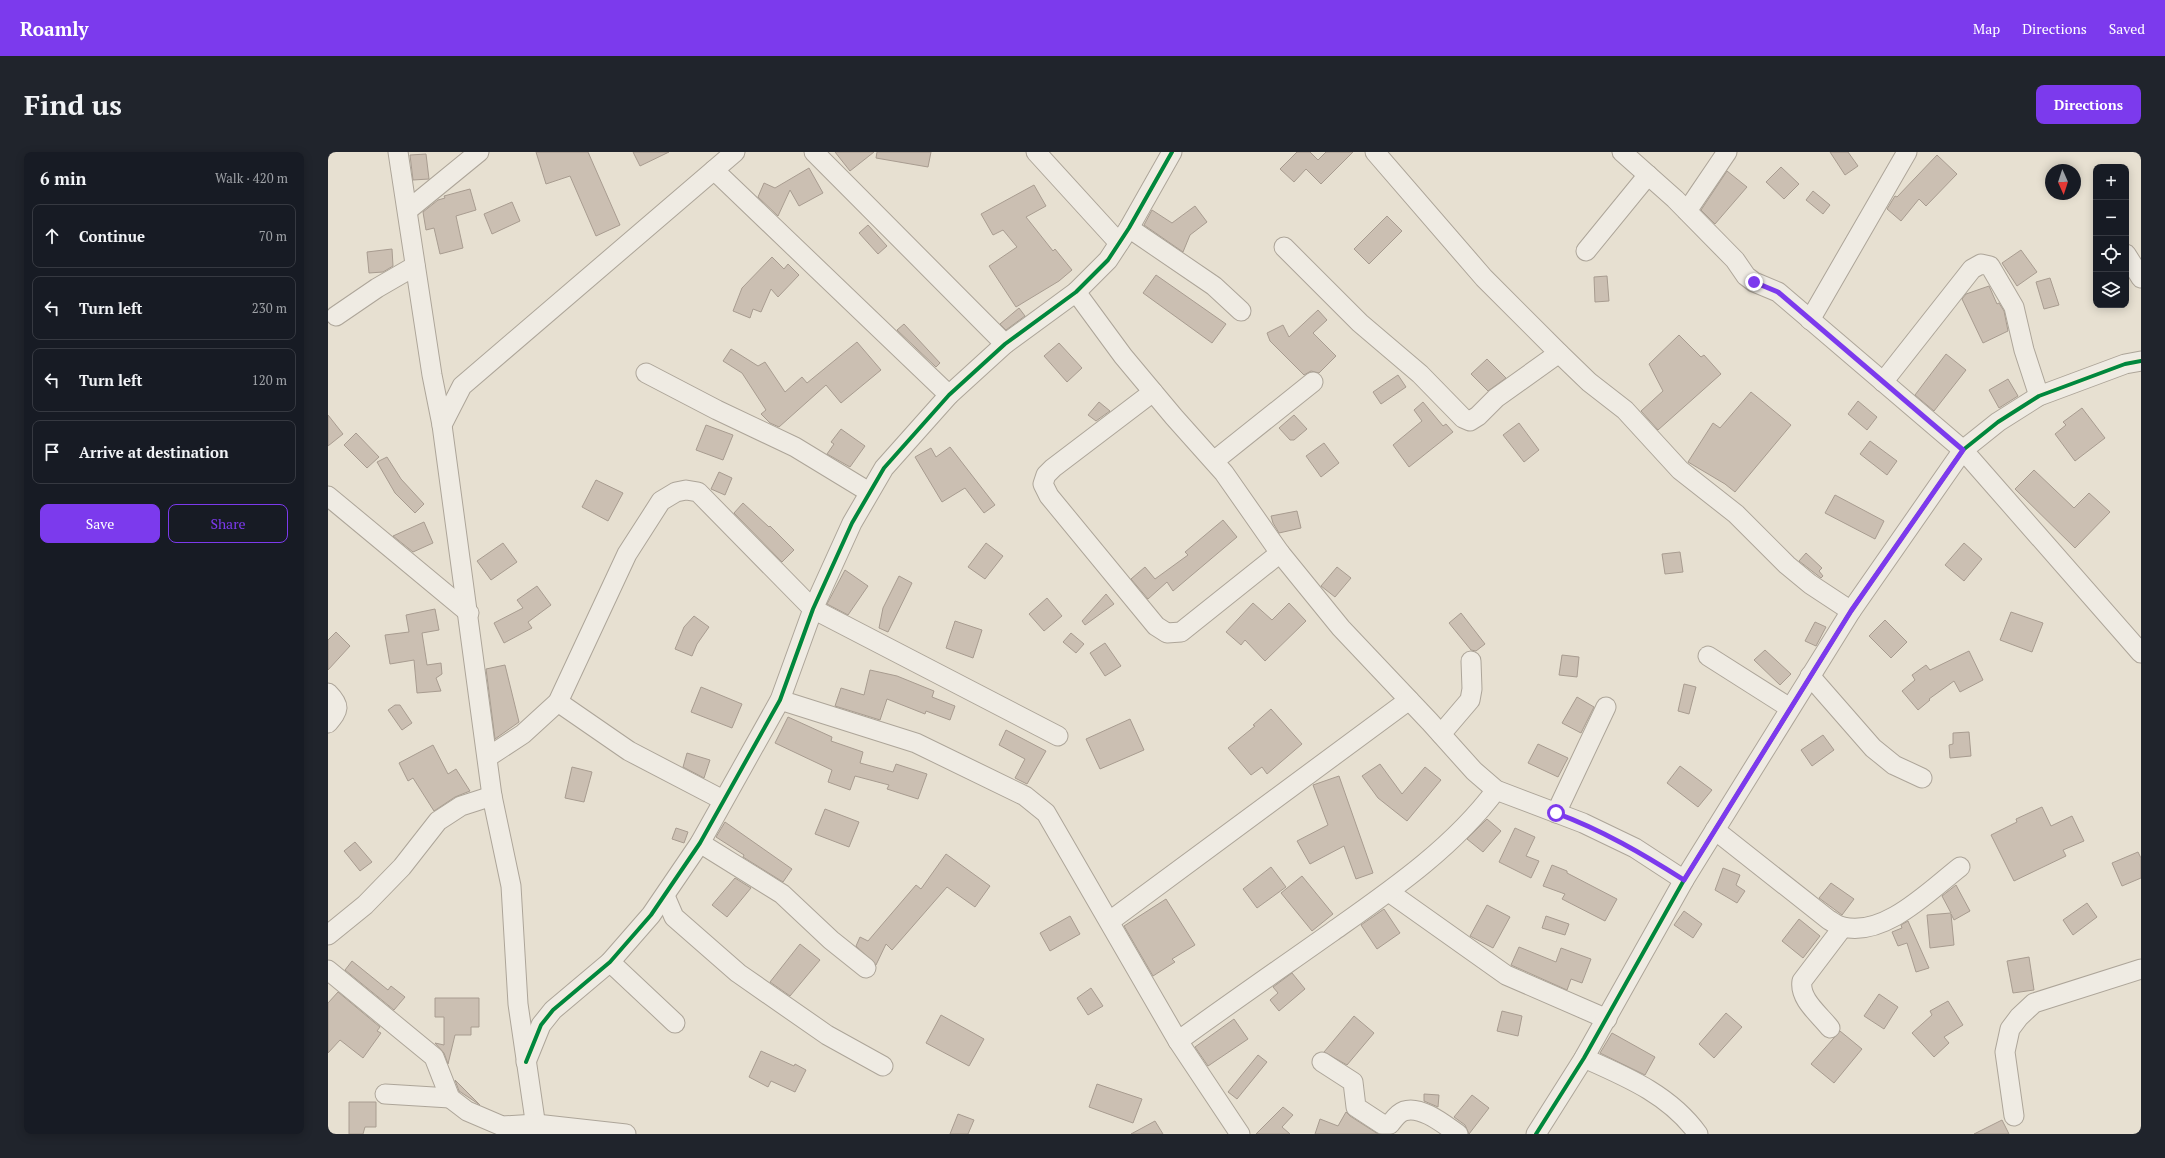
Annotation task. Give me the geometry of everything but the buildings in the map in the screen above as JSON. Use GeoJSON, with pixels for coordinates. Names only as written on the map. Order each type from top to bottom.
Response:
{"type":"FeatureCollection","features":[{"type":"Feature","properties":{"kind":"street"},"geometry":{"type":"LineString","coordinates":[[398,152],[432,375],[442,425],[453,516],[469,613],[492,796],[511,886],[518,1004],[536,1129]]}},
{"type":"Feature","properties":{"kind":"street"},"geometry":{"type":"LineString","coordinates":[[408,210],[479,152]]}},
{"type":"Feature","properties":{"kind":"street"},"geometry":{"type":"LineString","coordinates":[[442,425],[462,386],[735,152]]}},
{"type":"Feature","properties":{"kind":"street"},"geometry":{"type":"LineString","coordinates":[[814,152],[1005,344]]}},
{"type":"Feature","properties":{"kind":"street"},"geometry":{"type":"LineString","coordinates":[[1036,152],[1124,236],[1214,286],[1241,311]]}},
{"type":"Feature","properties":{"kind":"street"},"geometry":{"type":"LineString","coordinates":[[526,1062],[542,1025],[553,1010],[610,962],[651,915],[700,843],[722,800],[780,700],[813,609],[852,523],[884,468],[949,395],[1005,344],[1076,292],[1108,260],[1124,236],[1172,152]]}},
{"type":"Feature","properties":{"kind":"street"},"geometry":{"type":"LineString","coordinates":[[1374,152],[1414,195],[1484,278],[1558,353],[1589,382],[1625,410],[1680,470],[1736,514],[1787,565],[1810,584],[1851,611]]}},
{"type":"Feature","properties":{"kind":"street"},"geometry":{"type":"LineString","coordinates":[[1622,152],[1686,211],[1735,260],[1746,276],[1754,282],[1778,292],[1963,450],[2135,638],[2141,653]]}},
{"type":"Feature","properties":{"kind":"street"},"geometry":{"type":"LineString","coordinates":[[1686,211],[1727,152]]}},
{"type":"Feature","properties":{"kind":"street"},"geometry":{"type":"LineString","coordinates":[[1810,320],[1907,152]]}},
{"type":"Feature","properties":{"kind":"street"},"geometry":{"type":"LineString","coordinates":[[714,170],[949,395]]}},
{"type":"Feature","properties":{"kind":"street"},"geometry":{"type":"LineString","coordinates":[[1586,251],[1648,175]]}},
{"type":"Feature","properties":{"kind":"street"},"geometry":{"type":"LineString","coordinates":[[1284,247],[1360,323],[1420,374],[1463,418],[1470,421],[1478,416],[1496,398],[1558,353]]}},
{"type":"Feature","properties":{"kind":"street"},"geometry":{"type":"LineString","coordinates":[[2129,259],[2141,278]]}},
{"type":"Feature","properties":{"kind":"street"},"geometry":{"type":"LineString","coordinates":[[1883,382],[1972,269],[1980,264],[1990,266],[2014,308],[2024,350],[2039,396]]}},
{"type":"Feature","properties":{"kind":"street"},"geometry":{"type":"LineString","coordinates":[[336,316],[377,288],[415,266]]}},
{"type":"Feature","properties":{"kind":"street"},"geometry":{"type":"LineString","coordinates":[[1076,292],[1123,356],[1224,473],[1280,552],[1341,628],[1474,771],[1496,790],[1583,823],[1635,848],[1684,880]]}},
{"type":"Feature","properties":{"kind":"street"},"geometry":{"type":"LineString","coordinates":[[1536,1134],[1607,1019],[1684,880],[1790,708],[1851,611],[1963,450],[1998,422],[2039,396],[2125,364],[2141,361]]}},
{"type":"Feature","properties":{"kind":"street"},"geometry":{"type":"LineString","coordinates":[[646,373],[717,410],[795,446],[869,492]]}},
{"type":"Feature","properties":{"kind":"street"},"geometry":{"type":"LineString","coordinates":[[432,375],[462,386]]}},
{"type":"Feature","properties":{"kind":"street"},"geometry":{"type":"LineString","coordinates":[[1214,461],[1313,382]]}},
{"type":"Feature","properties":{"kind":"street"},"geometry":{"type":"LineString","coordinates":[[1153,392],[1053,468],[1046,475],[1043,484],[1049,496],[1156,626],[1167,633],[1181,632],[1280,552]]}},
{"type":"Feature","properties":{"kind":"street"},"geometry":{"type":"LineString","coordinates":[[488,757],[523,734],[558,702],[627,554],[661,501],[676,492],[686,490],[698,492],[813,609],[1058,736]]}},
{"type":"Feature","properties":{"kind":"street"},"geometry":{"type":"LineString","coordinates":[[328,496],[469,613]]}},
{"type":"Feature","properties":{"kind":"street"},"geometry":{"type":"LineString","coordinates":[[1708,656],[1790,708]]}},
{"type":"Feature","properties":{"kind":"street"},"geometry":{"type":"LineString","coordinates":[[1441,734],[1470,700],[1472,689],[1472,661]]}},
{"type":"Feature","properties":{"kind":"street"},"geometry":{"type":"LineString","coordinates":[[1810,676],[1873,748],[1894,765],[1922,778]]}},
{"type":"Feature","properties":{"kind":"street"},"geometry":{"type":"LineString","coordinates":[[328,693],[336,702],[338,707],[337,712],[328,723]]}},
{"type":"Feature","properties":{"kind":"street"},"geometry":{"type":"LineString","coordinates":[[780,700],[916,743],[1026,796],[1046,813],[1110,921],[1178,1041],[1240,1134]]}},
{"type":"Feature","properties":{"kind":"street"},"geometry":{"type":"LineString","coordinates":[[1110,921],[1409,700]]}},
{"type":"Feature","properties":{"kind":"street"},"geometry":{"type":"LineString","coordinates":[[558,702],[629,751],[722,800]]}},
{"type":"Feature","properties":{"kind":"street"},"geometry":{"type":"LineString","coordinates":[[1556,813],[1606,707]]}},
{"type":"Feature","properties":{"kind":"street"},"geometry":{"type":"LineString","coordinates":[[1178,1041],[1389,892],[1457,834],[1479,812],[1496,790]]}},
{"type":"Feature","properties":{"kind":"street"},"geometry":{"type":"LineString","coordinates":[[328,934],[365,905],[402,867],[438,821],[461,806],[492,796]]}},
{"type":"Feature","properties":{"kind":"street"},"geometry":{"type":"LineString","coordinates":[[1715,830],[1829,920],[1842,927],[1862,927],[1890,921],[1960,867]]}},
{"type":"Feature","properties":{"kind":"street"},"geometry":{"type":"LineString","coordinates":[[700,843],[782,894],[831,940],[866,968]]}},
{"type":"Feature","properties":{"kind":"street"},"geometry":{"type":"LineString","coordinates":[[1389,892],[1506,975],[1607,1019]]}},
{"type":"Feature","properties":{"kind":"street"},"geometry":{"type":"LineString","coordinates":[[665,896],[674,917],[738,973],[827,1035],[883,1066]]}},
{"type":"Feature","properties":{"kind":"street"},"geometry":{"type":"LineString","coordinates":[[651,915],[674,917]]}},
{"type":"Feature","properties":{"kind":"street"},"geometry":{"type":"LineString","coordinates":[[1830,1028],[1804,996],[1801,988],[1802,981],[1842,927]]}},
{"type":"Feature","properties":{"kind":"street"},"geometry":{"type":"LineString","coordinates":[[610,962],[675,1023]]}},
{"type":"Feature","properties":{"kind":"street"},"geometry":{"type":"LineString","coordinates":[[2014,1116],[2005,1052],[2010,1029],[2019,1017],[2034,1003],[2141,969]]}},
{"type":"Feature","properties":{"kind":"street"},"geometry":{"type":"LineString","coordinates":[[328,970],[434,1057],[450,1098],[467,1111],[483,1119],[515,1130],[536,1129],[626,1134]]}},
{"type":"Feature","properties":{"kind":"street"},"geometry":{"type":"LineString","coordinates":[[1584,1058],[1629,1078],[1670,1103],[1687,1119],[1698,1134]]}},
{"type":"Feature","properties":{"kind":"street"},"geometry":{"type":"LineString","coordinates":[[1322,1062],[1353,1082],[1356,1108],[1382,1124],[1390,1124],[1398,1114],[1404,1110],[1412,1110],[1432,1115],[1458,1134]]}},
{"type":"Feature","properties":{"kind":"street"},"geometry":{"type":"LineString","coordinates":[[385,1094],[450,1098]]}},
{"type":"Feature","properties":{"kind":"cycle path"},"geometry":{"type":"LineString","coordinates":[[526,1062],[541,1025],[553,1010],[610,962],[651,915],[700,843],[780,700],[813,609],[852,523],[884,468],[949,395],[1005,344],[1076,292],[1108,260],[1129,228],[1172,152]]}},
{"type":"Feature","properties":{"kind":"cycle path"},"geometry":{"type":"LineString","coordinates":[[1536,1134],[1584,1058],[1684,880],[1851,611],[1963,450],[1998,422],[2039,396],[2125,364],[2141,361]]}},
{"type":"Feature","properties":{"kind":"route"},"geometry":{"type":"LineString","coordinates":[[1556,813],[1583,823],[1635,848],[1684,880],[1851,611],[1963,450],[1778,292],[1754,282]]}}]}
